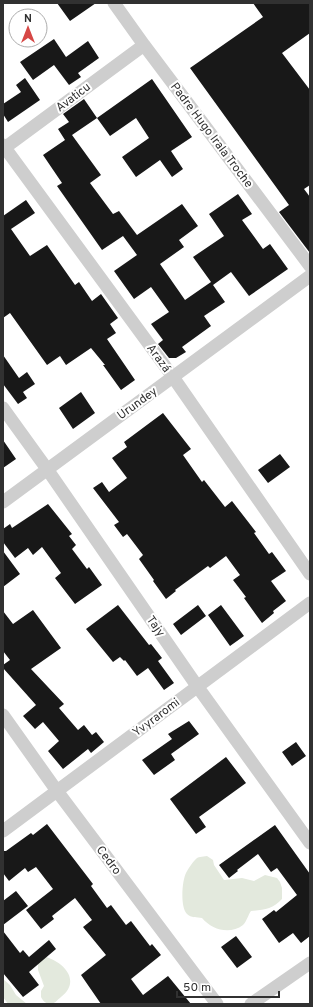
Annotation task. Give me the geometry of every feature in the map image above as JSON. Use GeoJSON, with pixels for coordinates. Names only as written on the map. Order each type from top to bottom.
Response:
{"type":"FeatureCollection","features":[{"type":"Feature","properties":{"kind":"street","name":"Padre Hugo Irala Troche"},"geometry":{"type":"LineString","coordinates":[[114,3],[310,266]]}},
{"type":"Feature","properties":{"kind":"street","name":"Avaticu"},"geometry":{"type":"LineString","coordinates":[[4,147],[144,45]]}},
{"type":"Feature","properties":{"kind":"street","name":"Arazá"},"geometry":{"type":"LineString","coordinates":[[4,147],[173,377],[310,574]]}},
{"type":"Feature","properties":{"kind":"street","name":"Urundey"},"geometry":{"type":"LineString","coordinates":[[3,502],[310,276]]}},
{"type":"Feature","properties":{"kind":"street","name":"Tajy"},"geometry":{"type":"LineString","coordinates":[[3,408],[197,686],[310,843]]}},
{"type":"Feature","properties":{"kind":"street","name":"Yvyraromi"},"geometry":{"type":"LineString","coordinates":[[3,831],[310,603]]}},
{"type":"Feature","properties":{"kind":"street","name":"Cedro"},"geometry":{"type":"LineString","coordinates":[[3,715],[57,791],[217,1004]]}},
{"type":"Feature","properties":{"kind":"street"},"geometry":{"type":"LineString","coordinates":[[251,1004],[310,963]]}},
{"type":"Feature","properties":{"kind":"shaded area"},"geometry":{"type":"Polygon","coordinates":[[[207,856],[213,860],[214,865],[224,880],[242,878],[254,881],[265,875],[277,878],[282,888],[282,899],[275,905],[268,908],[251,911],[246,922],[233,930],[221,930],[211,926],[202,918],[192,917],[187,914],[183,906],[183,888],[185,877],[189,868],[196,859],[207,856]]]}},
{"type":"Feature","properties":{"kind":"shaded area"},"geometry":{"type":"Polygon","coordinates":[[[46,957],[64,968],[70,979],[70,985],[67,991],[52,1004],[46,1003],[41,997],[41,991],[44,986],[38,970],[38,964],[46,957]]]}},
{"type":"Feature","properties":{"kind":"shaded area"},"geometry":{"type":"Polygon","coordinates":[[[3,979],[10,985],[16,995],[27,1004],[8,1004],[3,997],[3,979]]]}},
{"type":"Feature","properties":{"kind":"building"},"geometry":{"type":"Polygon","coordinates":[[[57,3],[96,3],[70,21],[57,3]]]}},
{"type":"Feature","properties":{"kind":"building"},"geometry":{"type":"Polygon","coordinates":[[[253,3],[310,3],[310,33],[282,53],[310,90],[310,185],[304,189],[310,197],[310,253],[279,212],[289,205],[190,68],[263,17],[253,3]]]}},
{"type":"Feature","properties":{"kind":"building"},"geometry":{"type":"Polygon","coordinates":[[[54,39],[66,57],[88,41],[99,58],[78,73],[81,77],[69,85],[54,65],[33,80],[20,62],[41,48],[48,48],[48,43],[54,39]]]}},
{"type":"Feature","properties":{"kind":"building"},"geometry":{"type":"Polygon","coordinates":[[[25,78],[40,100],[8,122],[3,114],[3,104],[21,92],[16,85],[25,78]]]}},
{"type":"Feature","properties":{"kind":"building"},"geometry":{"type":"Polygon","coordinates":[[[152,79],[192,137],[171,151],[183,169],[172,177],[160,160],[136,177],[122,157],[149,138],[136,118],[110,136],[97,118],[152,79]]]}},
{"type":"Feature","properties":{"kind":"building"},"geometry":{"type":"Polygon","coordinates":[[[84,99],[97,118],[72,135],[101,175],[90,183],[113,214],[119,211],[137,235],[182,204],[198,226],[179,240],[184,247],[160,264],[185,300],[211,282],[193,257],[224,236],[209,214],[238,194],[252,214],[242,220],[263,249],[270,244],[288,269],[249,296],[231,272],[213,285],[225,302],[204,316],[211,326],[182,347],[186,352],[176,358],[169,358],[158,344],[163,340],[151,324],[169,312],[151,287],[134,299],[114,271],[137,255],[123,236],[102,250],[57,186],[62,183],[43,155],[65,140],[58,129],[69,122],[63,114],[84,99]]]}},
{"type":"Feature","properties":{"kind":"building"},"geometry":{"type":"Polygon","coordinates":[[[26,200],[35,213],[11,229],[30,256],[47,245],[75,285],[79,282],[92,301],[101,294],[118,318],[110,324],[116,333],[107,339],[135,380],[121,390],[103,365],[105,365],[91,348],[66,365],[60,356],[47,365],[10,313],[3,318],[3,216],[26,200]]]}},
{"type":"Feature","properties":{"kind":"building"},"geometry":{"type":"Polygon","coordinates":[[[3,355],[19,378],[27,372],[35,384],[23,392],[27,398],[18,404],[3,384],[3,355]]]}},
{"type":"Feature","properties":{"kind":"building"},"geometry":{"type":"Polygon","coordinates":[[[81,392],[95,413],[73,429],[59,408],[81,392]]]}},
{"type":"Feature","properties":{"kind":"building"},"geometry":{"type":"Polygon","coordinates":[[[163,413],[191,449],[183,455],[202,482],[204,480],[225,507],[232,501],[256,532],[254,533],[269,554],[272,552],[286,571],[271,581],[286,601],[273,611],[274,613],[262,623],[244,598],[246,597],[233,580],[240,575],[226,556],[210,568],[208,566],[175,590],[176,591],[166,599],[139,559],[143,555],[127,534],[123,537],[114,525],[119,522],[93,488],[102,482],[109,492],[127,478],[112,458],[127,447],[124,442],[163,413]]]}},
{"type":"Feature","properties":{"kind":"building"},"geometry":{"type":"Polygon","coordinates":[[[3,440],[16,459],[3,468],[3,440]]]}},
{"type":"Feature","properties":{"kind":"building"},"geometry":{"type":"Polygon","coordinates":[[[280,454],[290,467],[268,483],[258,470],[280,454]]]}},
{"type":"Feature","properties":{"kind":"building"},"geometry":{"type":"Polygon","coordinates":[[[48,504],[72,534],[69,536],[76,545],[72,549],[87,569],[89,567],[102,585],[75,604],[55,578],[61,573],[42,547],[33,555],[28,548],[15,558],[3,542],[3,529],[10,524],[12,528],[48,504]]]}},
{"type":"Feature","properties":{"kind":"building"},"geometry":{"type":"Polygon","coordinates":[[[3,551],[20,574],[3,587],[3,551]]]}},
{"type":"Feature","properties":{"kind":"building"},"geometry":{"type":"Polygon","coordinates":[[[118,605],[149,645],[151,644],[162,658],[158,661],[174,683],[164,690],[148,668],[137,676],[125,660],[124,661],[120,657],[113,662],[86,629],[118,605]]]}},
{"type":"Feature","properties":{"kind":"building"},"geometry":{"type":"Polygon","coordinates":[[[198,605],[206,616],[181,635],[173,624],[198,605]]]}},
{"type":"Feature","properties":{"kind":"building"},"geometry":{"type":"Polygon","coordinates":[[[221,605],[244,636],[230,646],[208,615],[221,605]]]}},
{"type":"Feature","properties":{"kind":"building"},"geometry":{"type":"Polygon","coordinates":[[[33,610],[61,648],[31,669],[64,704],[59,708],[78,730],[84,725],[92,735],[96,732],[104,742],[91,753],[88,749],[63,769],[48,751],[59,741],[43,722],[35,729],[23,716],[36,705],[3,668],[3,665],[10,660],[3,651],[3,611],[13,624],[33,610]]]}},
{"type":"Feature","properties":{"kind":"building"},"geometry":{"type":"Polygon","coordinates":[[[189,721],[199,734],[171,754],[175,760],[154,775],[142,760],[172,739],[168,734],[189,721]]]}},
{"type":"Feature","properties":{"kind":"building"},"geometry":{"type":"Polygon","coordinates":[[[296,742],[306,756],[292,766],[282,752],[296,742]]]}},
{"type":"Feature","properties":{"kind":"building"},"geometry":{"type":"Polygon","coordinates":[[[226,757],[246,783],[199,817],[206,827],[196,834],[170,799],[226,757]]]}},
{"type":"Feature","properties":{"kind":"building"},"geometry":{"type":"Polygon","coordinates":[[[47,824],[93,884],[91,886],[107,908],[111,905],[126,925],[131,921],[150,946],[152,944],[161,955],[131,979],[143,995],[168,976],[191,1004],[101,1004],[81,975],[106,955],[83,927],[92,920],[75,898],[52,916],[54,919],[41,929],[26,910],[53,889],[36,867],[28,872],[25,868],[9,881],[3,873],[3,851],[6,851],[31,833],[33,835],[47,824]]]}},
{"type":"Feature","properties":{"kind":"building"},"geometry":{"type":"Polygon","coordinates":[[[275,825],[310,874],[310,936],[301,943],[293,933],[279,943],[262,919],[274,910],[276,912],[297,895],[277,868],[271,872],[258,854],[229,878],[219,865],[275,825]]]}},
{"type":"Feature","properties":{"kind":"building"},"geometry":{"type":"Polygon","coordinates":[[[16,891],[28,906],[3,925],[3,901],[16,891]]]}},
{"type":"Feature","properties":{"kind":"building"},"geometry":{"type":"Polygon","coordinates":[[[3,931],[20,953],[23,950],[29,957],[49,940],[56,949],[29,972],[39,985],[23,997],[3,973],[3,931]]]}},
{"type":"Feature","properties":{"kind":"building"},"geometry":{"type":"Polygon","coordinates":[[[236,936],[252,957],[237,968],[221,947],[236,936]]]}}]}
